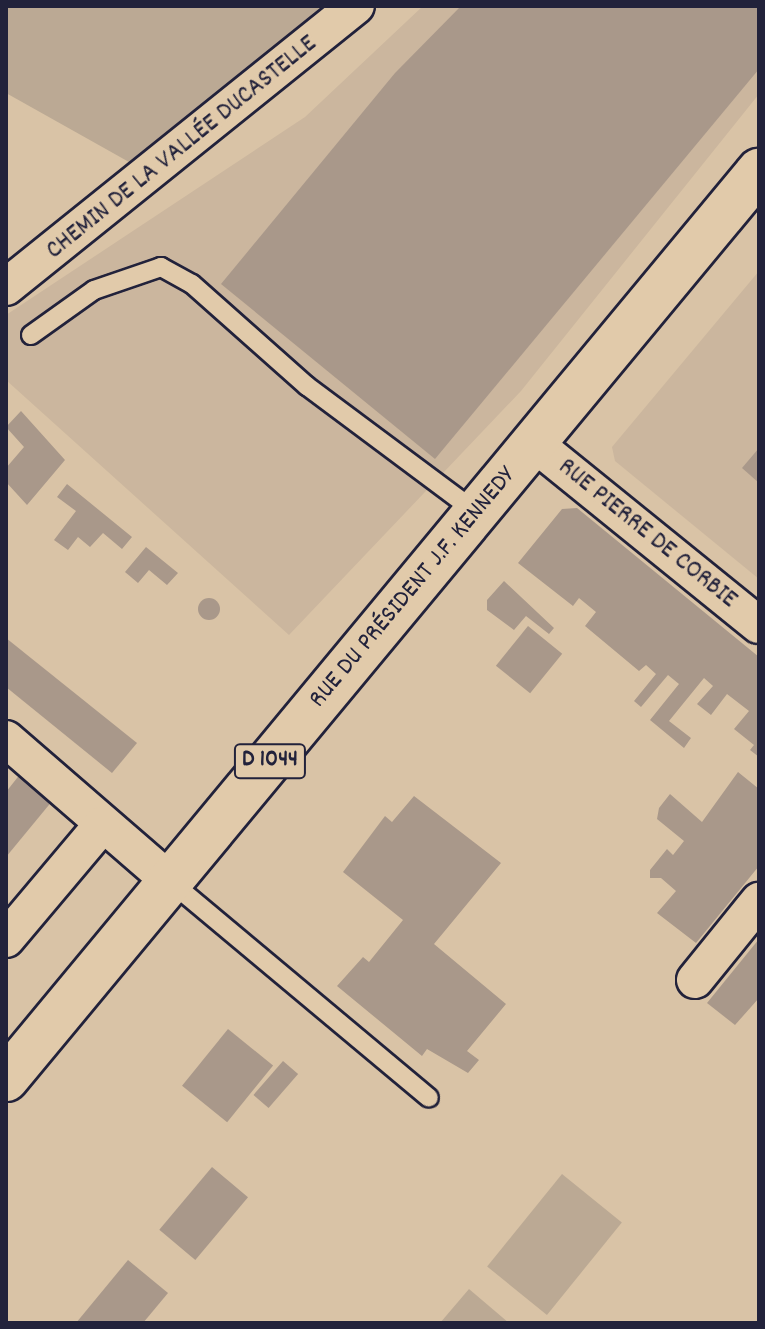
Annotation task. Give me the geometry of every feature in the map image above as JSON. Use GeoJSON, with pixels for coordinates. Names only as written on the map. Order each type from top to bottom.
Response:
{"type":"FeatureCollection","features":[{"type":"Feature","properties":{"kind":"main road","name":"RUE DU PRÉSIDENT J.F. KENNEDY"},"geometry":{"type":"LineString","coordinates":[[6,1079],[759,171]]}},
{"type":"Feature","properties":{"kind":"street","name":"CHEMIN DE LA VALLÉE DUCASTELLE"},"geometry":{"type":"LineString","coordinates":[[6,287],[356,6]]}},
{"type":"Feature","properties":{"kind":"street","name":"RUE PIERRE DE CORBIE"},"geometry":{"type":"LineString","coordinates":[[534,443],[759,625]]}},
{"type":"Feature","properties":{"kind":"street"},"geometry":{"type":"LineString","coordinates":[[6,739],[170,881]]}},
{"type":"Feature","properties":{"kind":"street"},"geometry":{"type":"LineString","coordinates":[[6,939],[102,825]]}},
{"type":"Feature","properties":{"kind":"street"},"geometry":{"type":"LineString","coordinates":[[695,980],[759,901]]}},
{"type":"Feature","properties":{"kind":"lane"},"geometry":{"type":"LineString","coordinates":[[31,335],[94,290],[161,267],[192,284],[307,386],[476,512]]}},
{"type":"Feature","properties":{"kind":"lane"},"geometry":{"type":"LineString","coordinates":[[170,881],[429,1098]]}},
{"type":"Feature","properties":{"kind":"shaded area"},"geometry":{"type":"Polygon","coordinates":[[[6,6],[324,6],[129,162],[6,93],[6,6]]]}},
{"type":"Feature","properties":{"kind":"shaded area"},"geometry":{"type":"Polygon","coordinates":[[[423,6],[759,6],[759,94],[521,391],[289,635],[6,380],[6,315],[305,117],[423,6]]]}},
{"type":"Feature","properties":{"kind":"shaded area"},"geometry":{"type":"Polygon","coordinates":[[[759,271],[759,579],[615,461],[612,447],[759,271]]]}},
{"type":"Feature","properties":{"kind":"shaded area"},"geometry":{"type":"Polygon","coordinates":[[[562,1174],[622,1222],[547,1315],[487,1266],[562,1174]]]}},
{"type":"Feature","properties":{"kind":"shaded area"},"geometry":{"type":"Polygon","coordinates":[[[469,1289],[509,1323],[440,1323],[469,1289]]]}},
{"type":"Feature","properties":{"kind":"building"},"geometry":{"type":"Polygon","coordinates":[[[461,6],[759,6],[759,69],[435,459],[221,284],[395,73],[461,6]]]}},
{"type":"Feature","properties":{"kind":"building"},"geometry":{"type":"Polygon","coordinates":[[[21,411],[65,460],[27,505],[6,482],[6,468],[24,447],[6,427],[21,411]]]}},
{"type":"Feature","properties":{"kind":"building"},"geometry":{"type":"Polygon","coordinates":[[[759,448],[759,483],[742,468],[759,448]]]}},
{"type":"Feature","properties":{"kind":"building"},"geometry":{"type":"Polygon","coordinates":[[[67,484],[132,537],[122,549],[103,533],[90,547],[78,537],[68,550],[54,540],[76,511],[57,497],[67,484]]]}},
{"type":"Feature","properties":{"kind":"building"},"geometry":{"type":"Polygon","coordinates":[[[577,508],[759,657],[759,757],[750,750],[754,745],[734,729],[749,711],[727,694],[711,715],[697,704],[713,686],[704,678],[669,721],[691,738],[684,748],[650,720],[679,684],[668,675],[641,707],[634,701],[656,674],[646,665],[639,671],[585,626],[596,612],[579,598],[573,606],[518,563],[562,509],[577,508]]]}},
{"type":"Feature","properties":{"kind":"building"},"geometry":{"type":"Polygon","coordinates":[[[146,547],[178,573],[167,585],[149,570],[138,583],[125,572],[146,547]]]}},
{"type":"Feature","properties":{"kind":"building"},"geometry":{"type":"Polygon","coordinates":[[[504,581],[554,628],[549,634],[526,616],[514,630],[487,610],[487,600],[504,581]]]}},
{"type":"Feature","properties":{"kind":"building"},"geometry":{"type":"Polygon","coordinates":[[[209,598],[217,601],[220,609],[217,617],[209,620],[201,617],[198,609],[201,601],[209,598]]]}},
{"type":"Feature","properties":{"kind":"building"},"geometry":{"type":"Polygon","coordinates":[[[528,626],[562,654],[530,693],[496,666],[528,626]]]}},
{"type":"Feature","properties":{"kind":"building"},"geometry":{"type":"Polygon","coordinates":[[[6,638],[137,743],[112,773],[6,687],[6,638]]]}},
{"type":"Feature","properties":{"kind":"building"},"geometry":{"type":"Polygon","coordinates":[[[738,772],[759,789],[759,866],[696,943],[657,913],[676,891],[661,878],[650,878],[650,870],[667,849],[673,855],[684,841],[657,819],[659,808],[670,794],[702,822],[738,772]]]}},
{"type":"Feature","properties":{"kind":"building"},"geometry":{"type":"Polygon","coordinates":[[[21,773],[53,800],[6,857],[6,792],[21,773]]]}},
{"type":"Feature","properties":{"kind":"building"},"geometry":{"type":"Polygon","coordinates":[[[414,796],[501,863],[434,944],[506,1004],[467,1051],[479,1060],[468,1073],[427,1049],[422,1056],[337,986],[363,957],[369,962],[403,920],[343,872],[385,816],[392,822],[414,796]]]}},
{"type":"Feature","properties":{"kind":"building"},"geometry":{"type":"Polygon","coordinates":[[[759,939],[759,998],[735,1025],[707,1003],[759,939]]]}},
{"type":"Feature","properties":{"kind":"building"},"geometry":{"type":"Polygon","coordinates":[[[228,1029],[273,1066],[227,1122],[182,1086],[228,1029]]]}},
{"type":"Feature","properties":{"kind":"building"},"geometry":{"type":"Polygon","coordinates":[[[283,1061],[298,1074],[269,1108],[253,1095],[283,1061]]]}},
{"type":"Feature","properties":{"kind":"building"},"geometry":{"type":"Polygon","coordinates":[[[212,1167],[248,1197],[195,1260],[159,1230],[212,1167]]]}},
{"type":"Feature","properties":{"kind":"building"},"geometry":{"type":"Polygon","coordinates":[[[128,1260],[168,1293],[143,1323],[76,1323],[128,1260]]]}}]}
